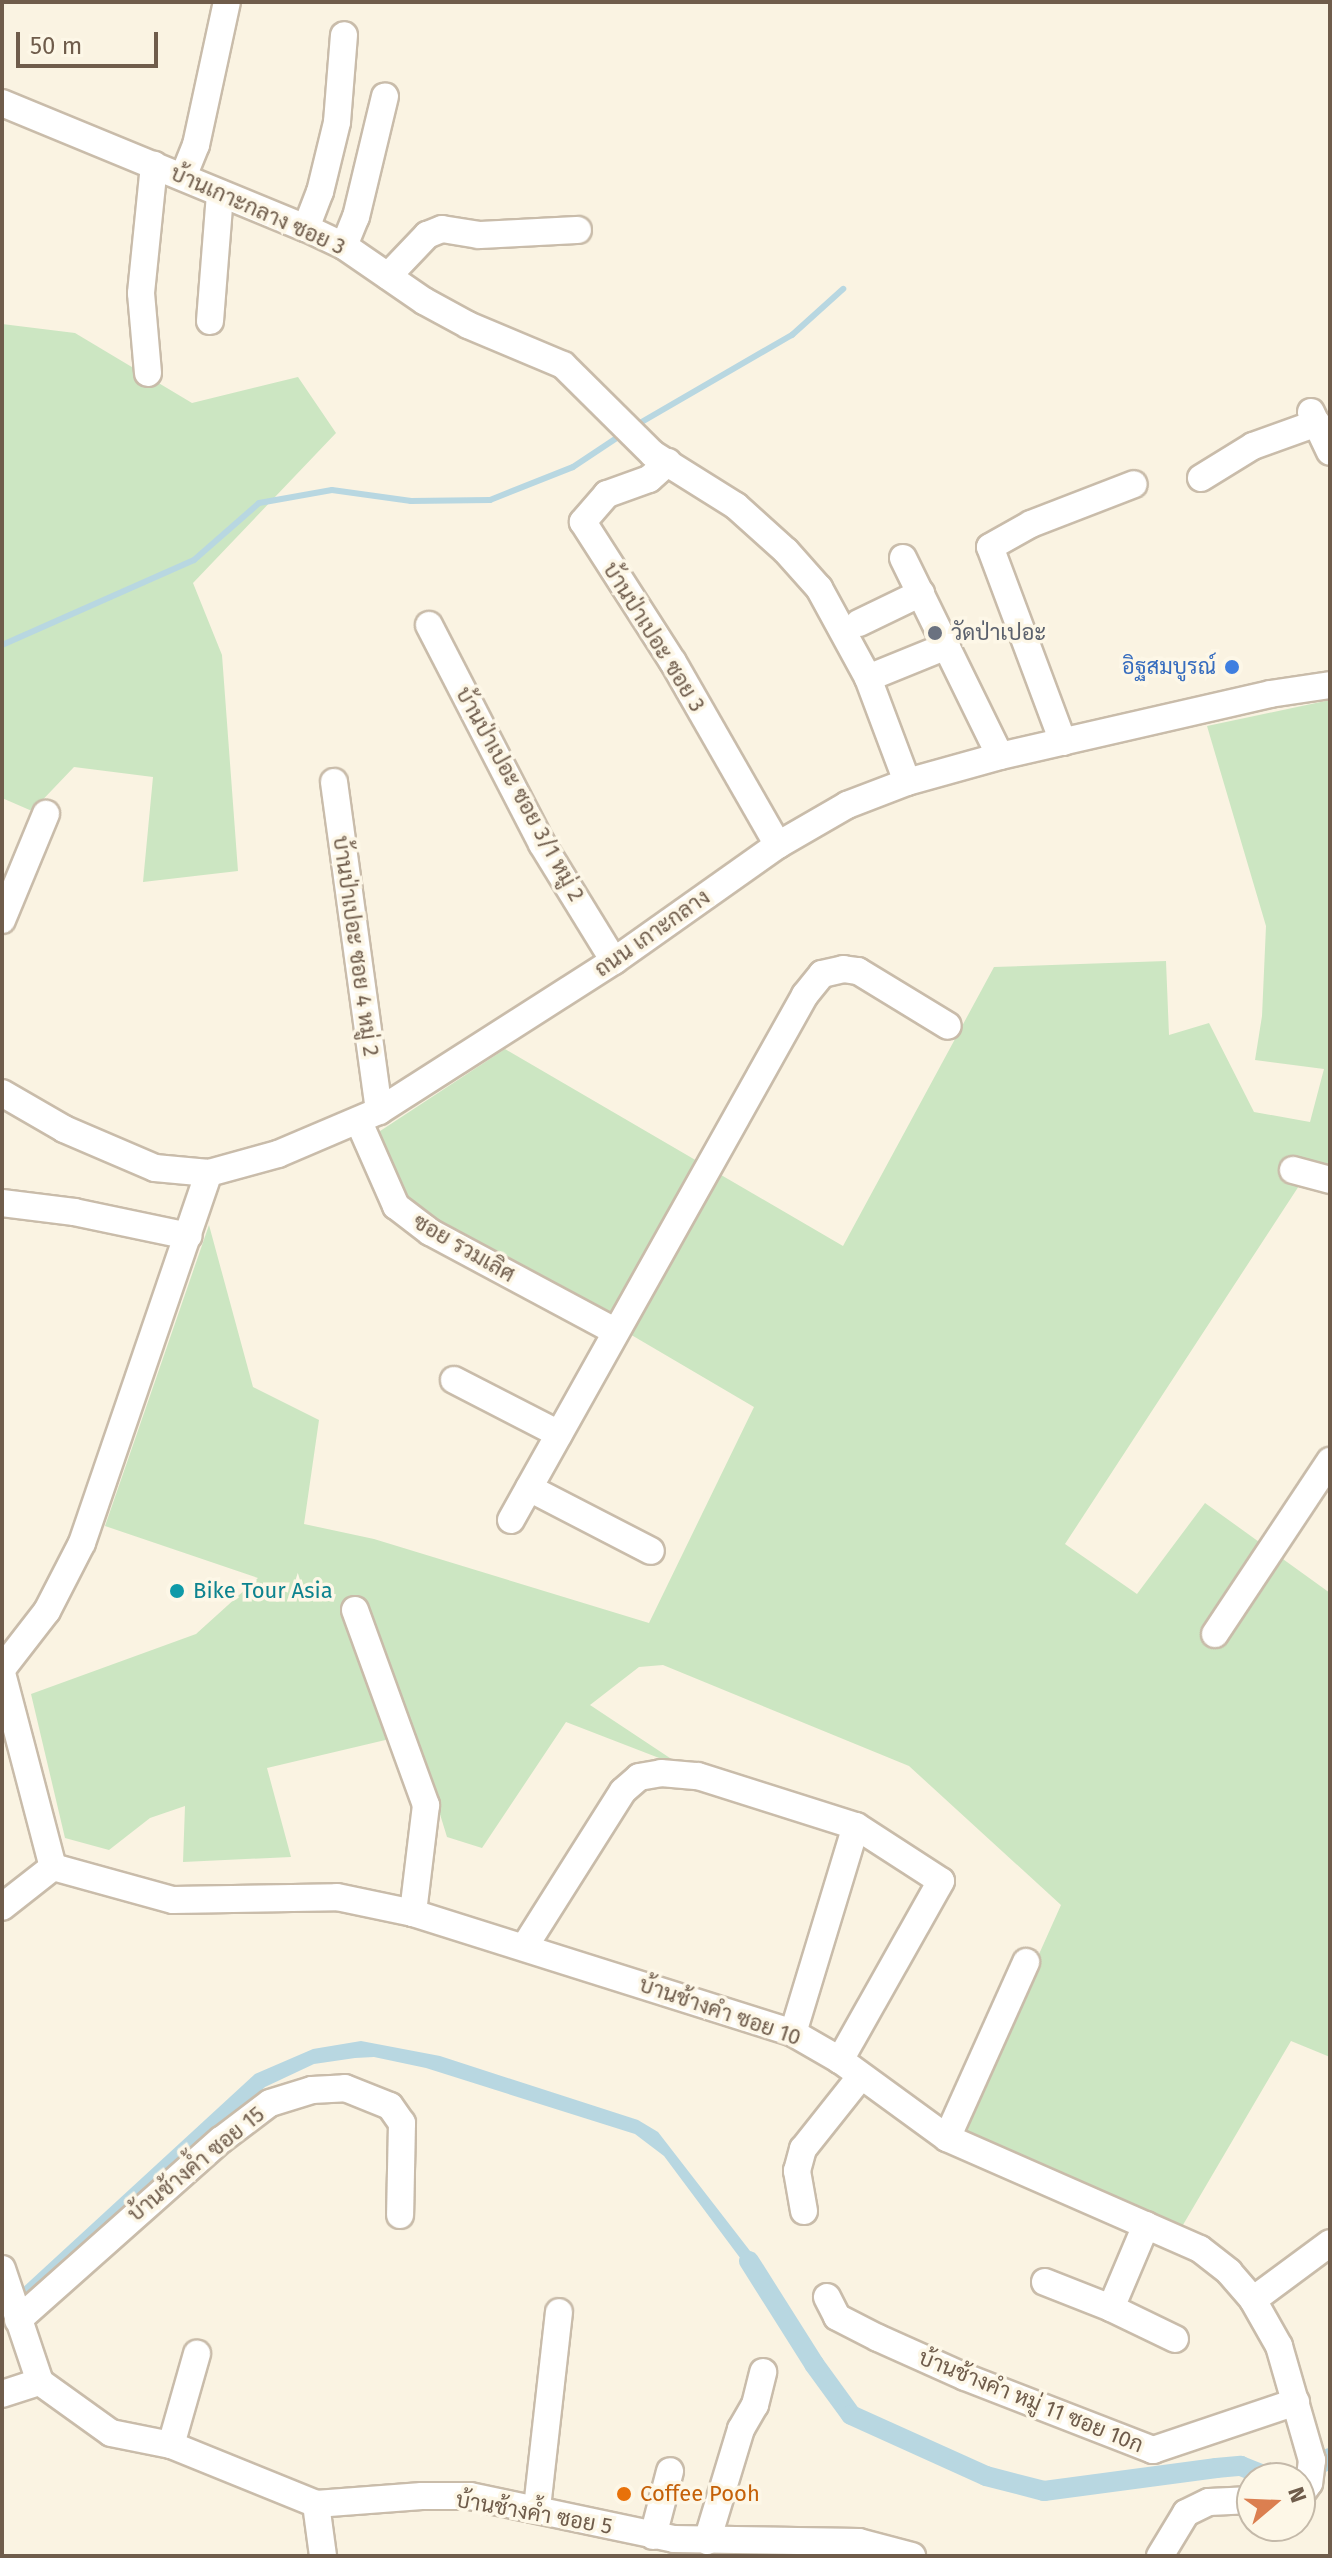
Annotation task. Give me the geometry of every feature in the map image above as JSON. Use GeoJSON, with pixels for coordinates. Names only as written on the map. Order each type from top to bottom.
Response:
{"type":"FeatureCollection","features":[{"type":"Feature","properties":{"kind":"street"},"geometry":{"type":"LineString","coordinates":[[183,177],[196,145],[227,2]]}},
{"type":"Feature","properties":{"kind":"street"},"geometry":{"type":"LineString","coordinates":[[306,228],[320,192],[337,122],[344,35]]}},
{"type":"Feature","properties":{"kind":"street"},"geometry":{"type":"LineString","coordinates":[[344,246],[356,217],[385,96]]}},
{"type":"Feature","properties":{"kind":"street","name":"บ้านเกาะกลาง ซอย 3"},"geometry":{"type":"LineString","coordinates":[[2,103],[306,228],[344,246],[468,325],[563,365],[625,427],[668,462],[736,506],[786,551],[819,588],[868,678],[907,782]]}},
{"type":"Feature","properties":{"kind":"street"},"geometry":{"type":"LineString","coordinates":[[148,373],[141,293],[154,165]]}},
{"type":"Feature","properties":{"kind":"street"},"geometry":{"type":"LineString","coordinates":[[210,321],[220,193]]}},
{"type":"Feature","properties":{"kind":"street"},"geometry":{"type":"LineString","coordinates":[[388,276],[427,235],[442,229],[479,235],[578,230]]}},
{"type":"Feature","properties":{"kind":"street"},"geometry":{"type":"LineString","coordinates":[[1201,478],[1253,446],[1314,418],[1330,452]]}},
{"type":"Feature","properties":{"kind":"street","name":"บ้านป่าเปอะ ซอย 3"},"geometry":{"type":"LineString","coordinates":[[668,462],[649,479],[607,494],[583,522],[673,662],[778,845]]}},
{"type":"Feature","properties":{"kind":"street"},"geometry":{"type":"LineString","coordinates":[[1063,742],[990,547],[1031,524],[1134,484]]}},
{"type":"Feature","properties":{"kind":"street"},"geometry":{"type":"LineString","coordinates":[[903,558],[1000,756]]}},
{"type":"Feature","properties":{"kind":"street"},"geometry":{"type":"LineString","coordinates":[[859,623],[921,593]]}},
{"type":"Feature","properties":{"kind":"street","name":"บ้านป่าเปอะ ซอย 3/1 หมู่ 2"},"geometry":{"type":"LineString","coordinates":[[429,625],[542,844],[614,961]]}},
{"type":"Feature","properties":{"kind":"street"},"geometry":{"type":"LineString","coordinates":[[868,678],[947,646]]}},
{"type":"Feature","properties":{"kind":"street","name":"ถนน เกาะกลาง"},"geometry":{"type":"LineString","coordinates":[[2,1093],[64,1129],[155,1168],[209,1173],[278,1154],[369,1116],[614,961],[778,845],[847,805],[907,782],[1000,756],[1270,694],[1330,685]]}},
{"type":"Feature","properties":{"kind":"street","name":"บ้านป่าเปอะ ซอย 4 หมู่ 2"},"geometry":{"type":"LineString","coordinates":[[334,782],[369,1116]]}},
{"type":"Feature","properties":{"kind":"street"},"geometry":{"type":"LineString","coordinates":[[2,920],[46,814]]}},
{"type":"Feature","properties":{"kind":"street"},"geometry":{"type":"LineString","coordinates":[[511,1520],[805,995],[822,974],[843,969],[858,971],[948,1026]]}},
{"type":"Feature","properties":{"kind":"street","name":"ซอย รวมเลิศ"},"geometry":{"type":"LineString","coordinates":[[369,1116],[396,1206],[430,1232],[615,1331]]}},
{"type":"Feature","properties":{"kind":"street"},"geometry":{"type":"LineString","coordinates":[[1293,1170],[1330,1180]]}},
{"type":"Feature","properties":{"kind":"street"},"geometry":{"type":"LineString","coordinates":[[2,1907],[53,1867],[2,1671],[47,1611],[82,1543],[209,1173]]}},
{"type":"Feature","properties":{"kind":"street"},"geometry":{"type":"LineString","coordinates":[[2,1203],[74,1212],[189,1236]]}},
{"type":"Feature","properties":{"kind":"street"},"geometry":{"type":"LineString","coordinates":[[454,1380],[559,1434]]}},
{"type":"Feature","properties":{"kind":"street"},"geometry":{"type":"LineString","coordinates":[[1215,1634],[1330,1461]]}},
{"type":"Feature","properties":{"kind":"street"},"geometry":{"type":"LineString","coordinates":[[529,1488],[651,1551]]}},
{"type":"Feature","properties":{"kind":"street"},"geometry":{"type":"LineString","coordinates":[[355,1610],[426,1805],[413,1913]]}},
{"type":"Feature","properties":{"kind":"street"},"geometry":{"type":"LineString","coordinates":[[525,1946],[623,1791],[639,1777],[661,1773],[698,1776],[856,1826],[941,1881],[840,2060]]}},
{"type":"Feature","properties":{"kind":"street"},"geometry":{"type":"LineString","coordinates":[[793,2033],[856,1826]]}},
{"type":"Feature","properties":{"kind":"street","name":"บ้านช้างคำ ซอย 10"},"geometry":{"type":"LineString","coordinates":[[53,1867],[173,1900],[337,1897],[413,1913],[793,2033],[840,2060],[947,2138],[1200,2249],[1229,2272],[1253,2300],[1279,2346],[1311,2462]]}},
{"type":"Feature","properties":{"kind":"street"},"geometry":{"type":"LineString","coordinates":[[947,2138],[1026,1962]]}},
{"type":"Feature","properties":{"kind":"street"},"geometry":{"type":"LineString","coordinates":[[804,2211],[797,2171],[803,2149],[861,2076]]}},
{"type":"Feature","properties":{"kind":"street","name":"บ้านช้างค้ำ ซอย 15"},"geometry":{"type":"LineString","coordinates":[[18,2320],[221,2140],[270,2103],[312,2090],[345,2088],[390,2106],[402,2123],[400,2215]]}},
{"type":"Feature","properties":{"kind":"street"},"geometry":{"type":"LineString","coordinates":[[1111,2308],[1146,2225]]}},
{"type":"Feature","properties":{"kind":"street"},"geometry":{"type":"LineString","coordinates":[[1253,2300],[1330,2243]]}},
{"type":"Feature","properties":{"kind":"street"},"geometry":{"type":"LineString","coordinates":[[2,2269],[40,2382],[2,2394]]}},
{"type":"Feature","properties":{"kind":"street"},"geometry":{"type":"LineString","coordinates":[[1045,2282],[1111,2308],[1175,2339]]}},
{"type":"Feature","properties":{"kind":"street","name":"บ้านช้างคำ หมู่ 11 ซอย 10ก"},"geometry":{"type":"LineString","coordinates":[[827,2297],[837,2317],[878,2338],[965,2377],[1153,2450],[1296,2402]]}},
{"type":"Feature","properties":{"kind":"street"},"geometry":{"type":"LineString","coordinates":[[537,2508],[559,2312]]}},
{"type":"Feature","properties":{"kind":"street"},"geometry":{"type":"LineString","coordinates":[[171,2445],[197,2354]]}},
{"type":"Feature","properties":{"kind":"street"},"geometry":{"type":"LineString","coordinates":[[707,2541],[741,2429],[755,2405],[763,2372]]}},
{"type":"Feature","properties":{"kind":"street","name":"บ้านช้างค้ำ ซอย 5"},"geometry":{"type":"LineString","coordinates":[[40,2382],[111,2433],[171,2445],[316,2504],[422,2496],[470,2496],[537,2508],[665,2544],[707,2541],[752,2549],[859,2542],[912,2556]]}},
{"type":"Feature","properties":{"kind":"street"},"geometry":{"type":"LineString","coordinates":[[665,2544],[670,2471]]}},
{"type":"Feature","properties":{"kind":"street"},"geometry":{"type":"LineString","coordinates":[[1160,2556],[1186,2513],[1209,2502],[1236,2501]]}},
{"type":"Feature","properties":{"kind":"street"},"geometry":{"type":"LineString","coordinates":[[316,2504],[323,2556]]}},
{"type":"Feature","properties":{"kind":"green space"},"geometry":{"type":"Polygon","coordinates":[[[2,324],[75,333],[192,403],[298,377],[336,433],[193,583],[222,655],[238,871],[143,882],[153,777],[74,767],[32,811],[2,798],[2,324]]]}},
{"type":"Feature","properties":{"kind":"green space"},"geometry":{"type":"Polygon","coordinates":[[[1330,700],[1330,1173],[1310,1169],[1065,1544],[1137,1594],[1205,1503],[1330,1593],[1330,2057],[1291,2041],[1180,2230],[959,2133],[1061,1905],[909,1766],[663,1665],[639,1667],[590,1705],[685,1768],[566,1722],[482,1848],[447,1837],[415,1733],[267,1768],[291,1857],[183,1862],[185,1806],[150,1818],[109,1850],[65,1838],[31,1694],[196,1634],[258,1578],[105,1526],[209,1225],[253,1387],[319,1420],[304,1524],[374,1539],[649,1623],[754,1407],[405,1202],[374,1135],[505,1049],[843,1246],[994,967],[1166,961],[1169,1035],[1209,1023],[1254,1112],[1310,1122],[1324,1069],[1255,1060],[1262,1016],[1266,926],[1207,726],[1330,700]]]}},
{"type":"Feature","properties":{"kind":"water"},"geometry":{"type":"Polygon","coordinates":[[[361,2041],[440,2056],[638,2120],[658,2132],[771,2278],[761,2286],[664,2156],[635,2134],[426,2068],[374,2057],[314,2064],[265,2087],[23,2308],[18,2292],[255,2074],[313,2049],[361,2041]]]}},
{"type":"Feature","properties":{"kind":"waterway"},"geometry":{"type":"LineString","coordinates":[[633,427],[792,335],[843,289]]}},
{"type":"Feature","properties":{"kind":"waterway"},"geometry":{"type":"LineString","coordinates":[[2,645],[194,560],[259,503],[332,490],[411,501],[490,500],[573,467],[624,433]]}},
{"type":"Feature","properties":{"kind":"waterway"},"geometry":{"type":"LineString","coordinates":[[749,2261],[814,2364],[851,2415],[986,2476],[1044,2491],[1241,2466],[1268,2477],[1299,2477],[1330,2458]]}},
{"type":"Feature","properties":{"kind":"place","name":"วัดป่าเปอะ"},"geometry":{"type":"Point","coordinates":[935,633]}},
{"type":"Feature","properties":{"kind":"place","name":"อิฐสมบูรณ์"},"geometry":{"type":"Point","coordinates":[1232,667]}},
{"type":"Feature","properties":{"kind":"place","name":"Bike Tour Asia"},"geometry":{"type":"Point","coordinates":[177,1591]}},
{"type":"Feature","properties":{"kind":"place","name":"Coffee Pooh"},"geometry":{"type":"Point","coordinates":[624,2494]}}]}
